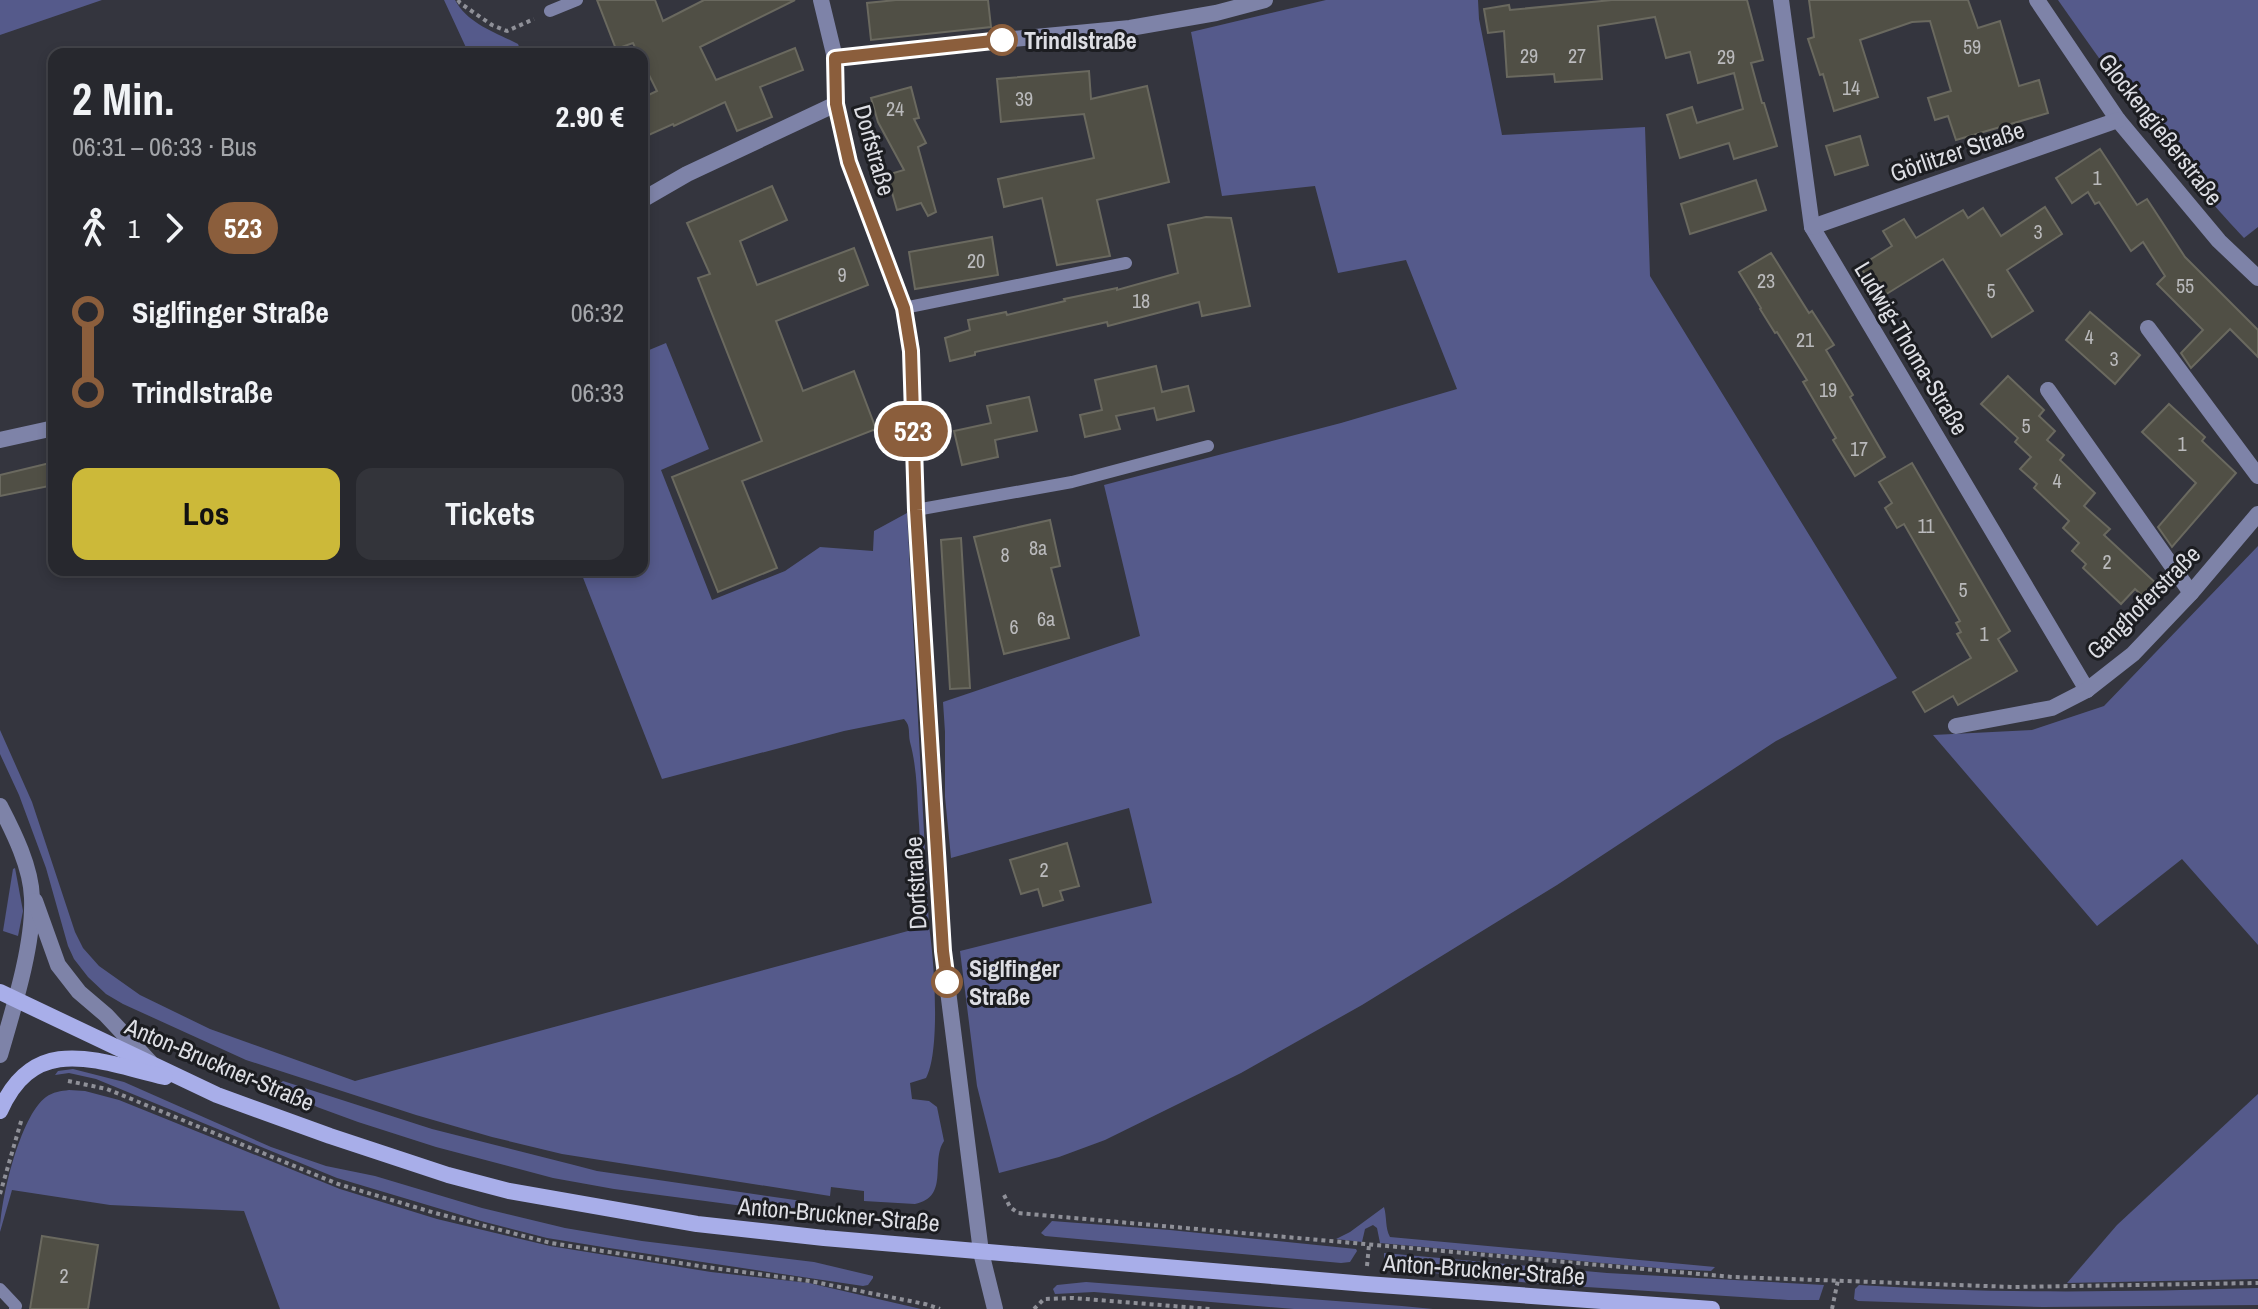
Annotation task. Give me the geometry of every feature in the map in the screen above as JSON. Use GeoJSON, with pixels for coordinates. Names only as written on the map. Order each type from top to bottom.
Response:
{"type":"FeatureCollection","features":[{"type":"Feature","properties":{"kind":"main road","name":"Anton-Bruckner-Straße"},"geometry":{"type":"LineString","coordinates":[[8,996],[190,1083],[330,1136],[448,1175],[509,1191],[697,1224],[824,1238],[1441,1290],[1712,1309]]}},
{"type":"Feature","properties":{"kind":"main road"},"geometry":{"type":"LineString","coordinates":[[0,1111],[8,1093],[25,1072],[63,1057],[92,1060],[190,1083]]}},
{"type":"Feature","properties":{"kind":"street","name":"Dorfstraße"},"geometry":{"type":"LineString","coordinates":[[821,0],[835,58],[836,104],[849,162],[904,308],[911,351],[916,510],[943,951],[981,1252]]}},
{"type":"Feature","properties":{"kind":"street"},"geometry":{"type":"LineString","coordinates":[[835,58],[1130,28],[1216,13],[1265,0]]}},
{"type":"Feature","properties":{"kind":"street","name":"Ludwig-Thoma-Straße"},"geometry":{"type":"LineString","coordinates":[[1781,0],[1812,227],[2087,690]]}},
{"type":"Feature","properties":{"kind":"street","name":"Glockengießerstraße"},"geometry":{"type":"LineString","coordinates":[[2037,0],[2118,120],[2219,241],[2258,278]]}},
{"type":"Feature","properties":{"kind":"street"},"geometry":{"type":"LineString","coordinates":[[648,197],[687,174],[836,104]]}},
{"type":"Feature","properties":{"kind":"street","name":"Görlitzer Straße"},"geometry":{"type":"LineString","coordinates":[[1812,227],[2118,120]]}},
{"type":"Feature","properties":{"kind":"street"},"geometry":{"type":"LineString","coordinates":[[2148,328],[2258,476]]}},
{"type":"Feature","properties":{"kind":"street"},"geometry":{"type":"LineString","coordinates":[[2048,390],[2191,593]]}},
{"type":"Feature","properties":{"kind":"street"},"geometry":{"type":"LineString","coordinates":[[0,440],[48,429]]}},
{"type":"Feature","properties":{"kind":"street","name":"Ganghoferstraße"},"geometry":{"type":"LineString","coordinates":[[1956,726],[2052,708],[2087,690],[2133,654],[2191,593],[2258,514]]}},
{"type":"Feature","properties":{"kind":"street"},"geometry":{"type":"LineString","coordinates":[[0,806],[25,865],[58,965],[79,992],[106,1015],[150,1062]]}},
{"type":"Feature","properties":{"kind":"street"},"geometry":{"type":"LineString","coordinates":[[0,1055],[8,996],[30,935],[33,896]]}},
{"type":"Feature","properties":{"kind":"street"},"geometry":{"type":"LineString","coordinates":[[981,1252],[995,1309]]}},
{"type":"Feature","properties":{"kind":"lane"},"geometry":{"type":"LineString","coordinates":[[550,11],[577,0]]}},
{"type":"Feature","properties":{"kind":"lane"},"geometry":{"type":"LineString","coordinates":[[904,308],[1126,263]]}},
{"type":"Feature","properties":{"kind":"lane"},"geometry":{"type":"LineString","coordinates":[[916,510],[1072,482],[1208,446]]}},
{"type":"Feature","properties":{"kind":"lane"},"geometry":{"type":"LineString","coordinates":[[0,1289],[16,1306],[15,1309]]}},
{"type":"Feature","properties":{"kind":"path"},"geometry":{"type":"LineString","coordinates":[[458,0],[492,25],[507,31],[550,11]]}},
{"type":"Feature","properties":{"kind":"path"},"geometry":{"type":"LineString","coordinates":[[59,1082],[85,1083],[107,1089],[338,1184],[551,1243],[810,1281],[940,1309]]}},
{"type":"Feature","properties":{"kind":"path"},"geometry":{"type":"LineString","coordinates":[[0,1194],[24,1113]]}},
{"type":"Feature","properties":{"kind":"path"},"geometry":{"type":"LineString","coordinates":[[1004,1195],[1010,1207],[1018,1213],[1733,1277],[2014,1287],[2258,1283]]}},
{"type":"Feature","properties":{"kind":"path"},"geometry":{"type":"LineString","coordinates":[[1832,1309],[1838,1280]]}},
{"type":"Feature","properties":{"kind":"path"},"geometry":{"type":"LineString","coordinates":[[1034,1309],[1044,1299],[1073,1298],[1210,1309]]}},
{"type":"Feature","properties":{"kind":"shaded area"},"geometry":{"type":"Polygon","coordinates":[[[0,0],[102,0],[0,35],[0,0]]]}},
{"type":"Feature","properties":{"kind":"shaded area"},"geometry":{"type":"Polygon","coordinates":[[[444,0],[455,0],[475,21],[518,44],[520,48],[466,48],[444,0]]]}},
{"type":"Feature","properties":{"kind":"shaded area"},"geometry":{"type":"Polygon","coordinates":[[[1326,0],[1478,0],[1502,135],[1645,127],[1650,276],[1897,678],[1776,741],[1557,885],[1362,1005],[1241,1073],[1105,1140],[1059,1157],[999,1173],[977,1086],[960,951],[1152,903],[1129,808],[951,858],[945,797],[943,702],[1140,636],[1104,485],[1457,389],[1406,260],[1338,273],[1315,186],[1222,196],[1191,32],[1326,0]]]}},
{"type":"Feature","properties":{"kind":"shaded area"},"geometry":{"type":"Polygon","coordinates":[[[2058,0],[2258,0],[2258,227],[2244,238],[2194,182],[2058,0]]]}},
{"type":"Feature","properties":{"kind":"shaded area"},"geometry":{"type":"Polygon","coordinates":[[[666,343],[709,449],[661,470],[712,600],[785,571],[820,547],[873,551],[874,531],[907,513],[935,1004],[931,1065],[926,1078],[910,1083],[912,1099],[929,1101],[937,1107],[944,1141],[938,1158],[936,1186],[926,1200],[915,1204],[864,1201],[864,1191],[831,1187],[830,1196],[562,1154],[492,1137],[246,1060],[123,1004],[106,994],[74,959],[46,868],[0,754],[0,730],[32,802],[75,932],[83,948],[99,966],[140,995],[210,1029],[355,1081],[919,928],[921,869],[917,784],[904,719],[844,731],[662,779],[582,576],[648,576],[648,350],[666,343]]]}},
{"type":"Feature","properties":{"kind":"shaded area"},"geometry":{"type":"Polygon","coordinates":[[[2258,546],[2258,945],[2182,859],[2097,926],[1933,735],[2032,730],[2104,706],[2258,546]]]}},
{"type":"Feature","properties":{"kind":"shaded area"},"geometry":{"type":"Polygon","coordinates":[[[15,868],[23,911],[18,936],[3,931],[15,868]]]}},
{"type":"Feature","properties":{"kind":"shaded area"},"geometry":{"type":"Polygon","coordinates":[[[73,1069],[124,1082],[271,1147],[326,1166],[375,1176],[482,1208],[565,1228],[642,1241],[814,1262],[873,1278],[863,1286],[547,1238],[481,1221],[337,1178],[96,1079],[69,1073],[55,1075],[58,1071],[73,1069]]]}},
{"type":"Feature","properties":{"kind":"shaded area"},"geometry":{"type":"Polygon","coordinates":[[[283,1081],[432,1129],[597,1171],[802,1201],[809,1206],[773,1210],[553,1178],[436,1147],[358,1122],[317,1107],[278,1085],[283,1081]]]}},
{"type":"Feature","properties":{"kind":"shaded area"},"geometry":{"type":"Polygon","coordinates":[[[69,1090],[119,1100],[340,1189],[437,1219],[550,1246],[711,1272],[809,1283],[921,1309],[280,1309],[244,1211],[110,1205],[12,1190],[0,1232],[13,1160],[28,1122],[46,1097],[69,1090]]]}},
{"type":"Feature","properties":{"kind":"shaded area"},"geometry":{"type":"Polygon","coordinates":[[[2258,1094],[2258,1279],[2067,1283],[2117,1225],[2258,1094]]]}},
{"type":"Feature","properties":{"kind":"shaded area"},"geometry":{"type":"Polygon","coordinates":[[[1384,1207],[1390,1237],[1715,1267],[1711,1271],[1669,1269],[1380,1243],[1377,1228],[1373,1225],[1365,1229],[1362,1242],[1336,1239],[1384,1207]]]}},
{"type":"Feature","properties":{"kind":"shaded area"},"geometry":{"type":"Polygon","coordinates":[[[1052,1221],[1170,1230],[1357,1251],[1350,1262],[1341,1263],[1045,1236],[1041,1233],[1052,1221]]]}},
{"type":"Feature","properties":{"kind":"shaded area"},"geometry":{"type":"Polygon","coordinates":[[[1384,1253],[1607,1273],[1824,1285],[1819,1300],[1788,1300],[1540,1284],[1394,1269],[1384,1260],[1384,1253]]]}},
{"type":"Feature","properties":{"kind":"shaded area"},"geometry":{"type":"Polygon","coordinates":[[[1086,1282],[1433,1309],[1294,1309],[1094,1292],[1055,1294],[1053,1289],[1057,1285],[1086,1282]]]}},
{"type":"Feature","properties":{"kind":"shaded area"},"geometry":{"type":"Polygon","coordinates":[[[1859,1285],[2058,1291],[2258,1288],[2258,1305],[2043,1307],[1858,1301],[1854,1299],[1855,1289],[1859,1285]]]}},
{"type":"Feature","properties":{"kind":"building"},"geometry":{"type":"Polygon","coordinates":[[[597,0],[655,0],[663,21],[704,0],[795,0],[700,47],[716,80],[795,48],[803,70],[760,87],[772,117],[737,131],[725,102],[648,135],[648,95],[657,91],[648,73],[648,48],[635,48],[633,43],[616,48],[597,0]]]}},
{"type":"Feature","properties":{"kind":"building"},"geometry":{"type":"Polygon","coordinates":[[[988,0],[991,27],[871,40],[867,3],[988,0]]]}},
{"type":"Feature","properties":{"kind":"building"},"geometry":{"type":"Polygon","coordinates":[[[1612,0],[1747,0],[1763,60],[1751,63],[1777,146],[1734,159],[1729,143],[1680,158],[1667,115],[1692,107],[1697,123],[1743,109],[1734,73],[1698,83],[1690,52],[1666,58],[1655,17],[1598,26],[1602,79],[1555,82],[1554,74],[1507,77],[1504,31],[1488,33],[1484,9],[1509,5],[1510,10],[1612,0]]]}},
{"type":"Feature","properties":{"kind":"building"},"geometry":{"type":"Polygon","coordinates":[[[1809,0],[1968,0],[1978,28],[2000,21],[2019,86],[2039,80],[2048,113],[1956,140],[1948,116],[1935,120],[1928,98],[1951,91],[1930,21],[1912,22],[1860,40],[1878,97],[1834,111],[1808,39],[1814,37],[1809,0]]]}},
{"type":"Feature","properties":{"kind":"building"},"geometry":{"type":"Polygon","coordinates":[[[1089,71],[1091,99],[1147,86],[1169,182],[1097,200],[1110,256],[1057,265],[1042,198],[1004,207],[998,179],[1094,158],[1084,114],[1001,122],[997,79],[1089,71]]]}},
{"type":"Feature","properties":{"kind":"building"},"geometry":{"type":"Polygon","coordinates":[[[911,87],[919,118],[914,119],[926,143],[918,147],[936,212],[928,216],[921,203],[897,210],[887,175],[904,170],[878,122],[871,98],[911,87]]]}},
{"type":"Feature","properties":{"kind":"building"},"geometry":{"type":"Polygon","coordinates":[[[1860,136],[1868,165],[1835,175],[1826,146],[1860,136]]]}},
{"type":"Feature","properties":{"kind":"building"},"geometry":{"type":"Polygon","coordinates":[[[2100,149],[2137,205],[2147,199],[2185,257],[2258,330],[2258,357],[2230,329],[2191,368],[2181,353],[2203,330],[2157,284],[2165,276],[2143,242],[2131,251],[2099,202],[2095,204],[2088,192],[2072,203],[2056,178],[2100,149]]]}},
{"type":"Feature","properties":{"kind":"building"},"geometry":{"type":"Polygon","coordinates":[[[1756,180],[1766,210],[1690,234],[1681,204],[1756,180]]]}},
{"type":"Feature","properties":{"kind":"building"},"geometry":{"type":"Polygon","coordinates":[[[772,186],[787,220],[740,241],[757,285],[854,248],[868,285],[776,321],[803,391],[854,371],[876,429],[742,481],[777,568],[718,592],[672,477],[762,441],[698,278],[710,274],[687,223],[772,186]]]}},
{"type":"Feature","properties":{"kind":"building"},"geometry":{"type":"Polygon","coordinates":[[[2045,207],[2062,234],[2007,270],[2033,311],[1992,337],[1943,259],[1880,298],[1860,266],[1892,246],[1883,231],[1904,219],[1916,238],[1963,210],[1968,218],[1983,208],[2001,236],[2045,207]]]}},
{"type":"Feature","properties":{"kind":"building"},"geometry":{"type":"Polygon","coordinates":[[[1206,217],[1231,218],[1250,306],[1202,316],[1199,302],[1108,326],[1107,322],[975,352],[975,355],[950,361],[945,338],[970,330],[968,320],[1006,312],[1007,315],[1178,273],[1168,225],[1206,217]]]}},
{"type":"Feature","properties":{"kind":"building"},"geometry":{"type":"Polygon","coordinates":[[[992,237],[998,275],[915,289],[909,252],[992,237]]]}},
{"type":"Feature","properties":{"kind":"building"},"geometry":{"type":"Polygon","coordinates":[[[1771,253],[1809,313],[1812,311],[1834,345],[1826,350],[1885,457],[1855,476],[1803,382],[1807,380],[1739,272],[1771,253]]]}},
{"type":"Feature","properties":{"kind":"building"},"geometry":{"type":"Polygon","coordinates":[[[2090,312],[2140,355],[2115,384],[2066,340],[2090,312]]]}},
{"type":"Feature","properties":{"kind":"building"},"geometry":{"type":"Polygon","coordinates":[[[1156,366],[1162,392],[1188,386],[1194,411],[1157,420],[1154,408],[1116,416],[1120,429],[1085,437],[1080,415],[1102,410],[1095,380],[1156,366]]]}},
{"type":"Feature","properties":{"kind":"building"},"geometry":{"type":"Polygon","coordinates":[[[2008,376],[2044,410],[2039,416],[2055,431],[2047,440],[2064,455],[2060,460],[2095,493],[2084,506],[2110,529],[2104,535],[2159,586],[2147,600],[2135,589],[2121,604],[2083,568],[2086,564],[2072,551],[2079,543],[2063,528],[2069,521],[2034,488],[2037,484],[2020,469],[2031,457],[2015,442],[2018,438],[1981,404],[2008,376]]]}},
{"type":"Feature","properties":{"kind":"building"},"geometry":{"type":"Polygon","coordinates":[[[1029,397],[1037,431],[995,440],[998,457],[962,465],[954,431],[991,423],[987,406],[1029,397]]]}},
{"type":"Feature","properties":{"kind":"building"},"geometry":{"type":"Polygon","coordinates":[[[2169,404],[2205,437],[2202,441],[2236,473],[2172,547],[2158,527],[2196,483],[2142,432],[2169,404]]]}},
{"type":"Feature","properties":{"kind":"building"},"geometry":{"type":"Polygon","coordinates":[[[48,463],[48,486],[0,496],[0,475],[48,463]]]}},
{"type":"Feature","properties":{"kind":"building"},"geometry":{"type":"Polygon","coordinates":[[[1912,463],[2010,631],[1998,639],[2017,671],[1958,705],[1953,696],[1925,712],[1913,692],[1971,658],[1957,634],[1961,632],[1956,623],[1960,621],[1904,524],[1897,528],[1885,508],[1892,503],[1879,482],[1912,463]]]}},
{"type":"Feature","properties":{"kind":"building"},"geometry":{"type":"Polygon","coordinates":[[[1050,520],[1060,566],[1051,568],[1069,638],[1004,654],[974,537],[1050,520]]]}},
{"type":"Feature","properties":{"kind":"building"},"geometry":{"type":"Polygon","coordinates":[[[961,538],[970,688],[950,689],[941,540],[961,538]]]}},
{"type":"Feature","properties":{"kind":"building"},"geometry":{"type":"Polygon","coordinates":[[[1067,843],[1079,886],[1060,891],[1063,900],[1043,906],[1038,889],[1021,894],[1010,860],[1067,843]]]}},
{"type":"Feature","properties":{"kind":"building"},"geometry":{"type":"Polygon","coordinates":[[[42,1236],[98,1245],[88,1309],[30,1309],[42,1236]]]}},
{"type":"Feature","properties":{"kind":"bus line","name":"523"},"geometry":{"type":"LineString","coordinates":[[947,982],[916,510],[911,351],[904,308],[849,162],[836,104],[835,58],[1002,40]]}},
{"type":"Feature","properties":{"kind":"place","name":"Trindlstraße"},"geometry":{"type":"Point","coordinates":[1002,40]}},
{"type":"Feature","properties":{"kind":"place","name":"Siglfinger Straße"},"geometry":{"type":"Point","coordinates":[947,982]}}]}
